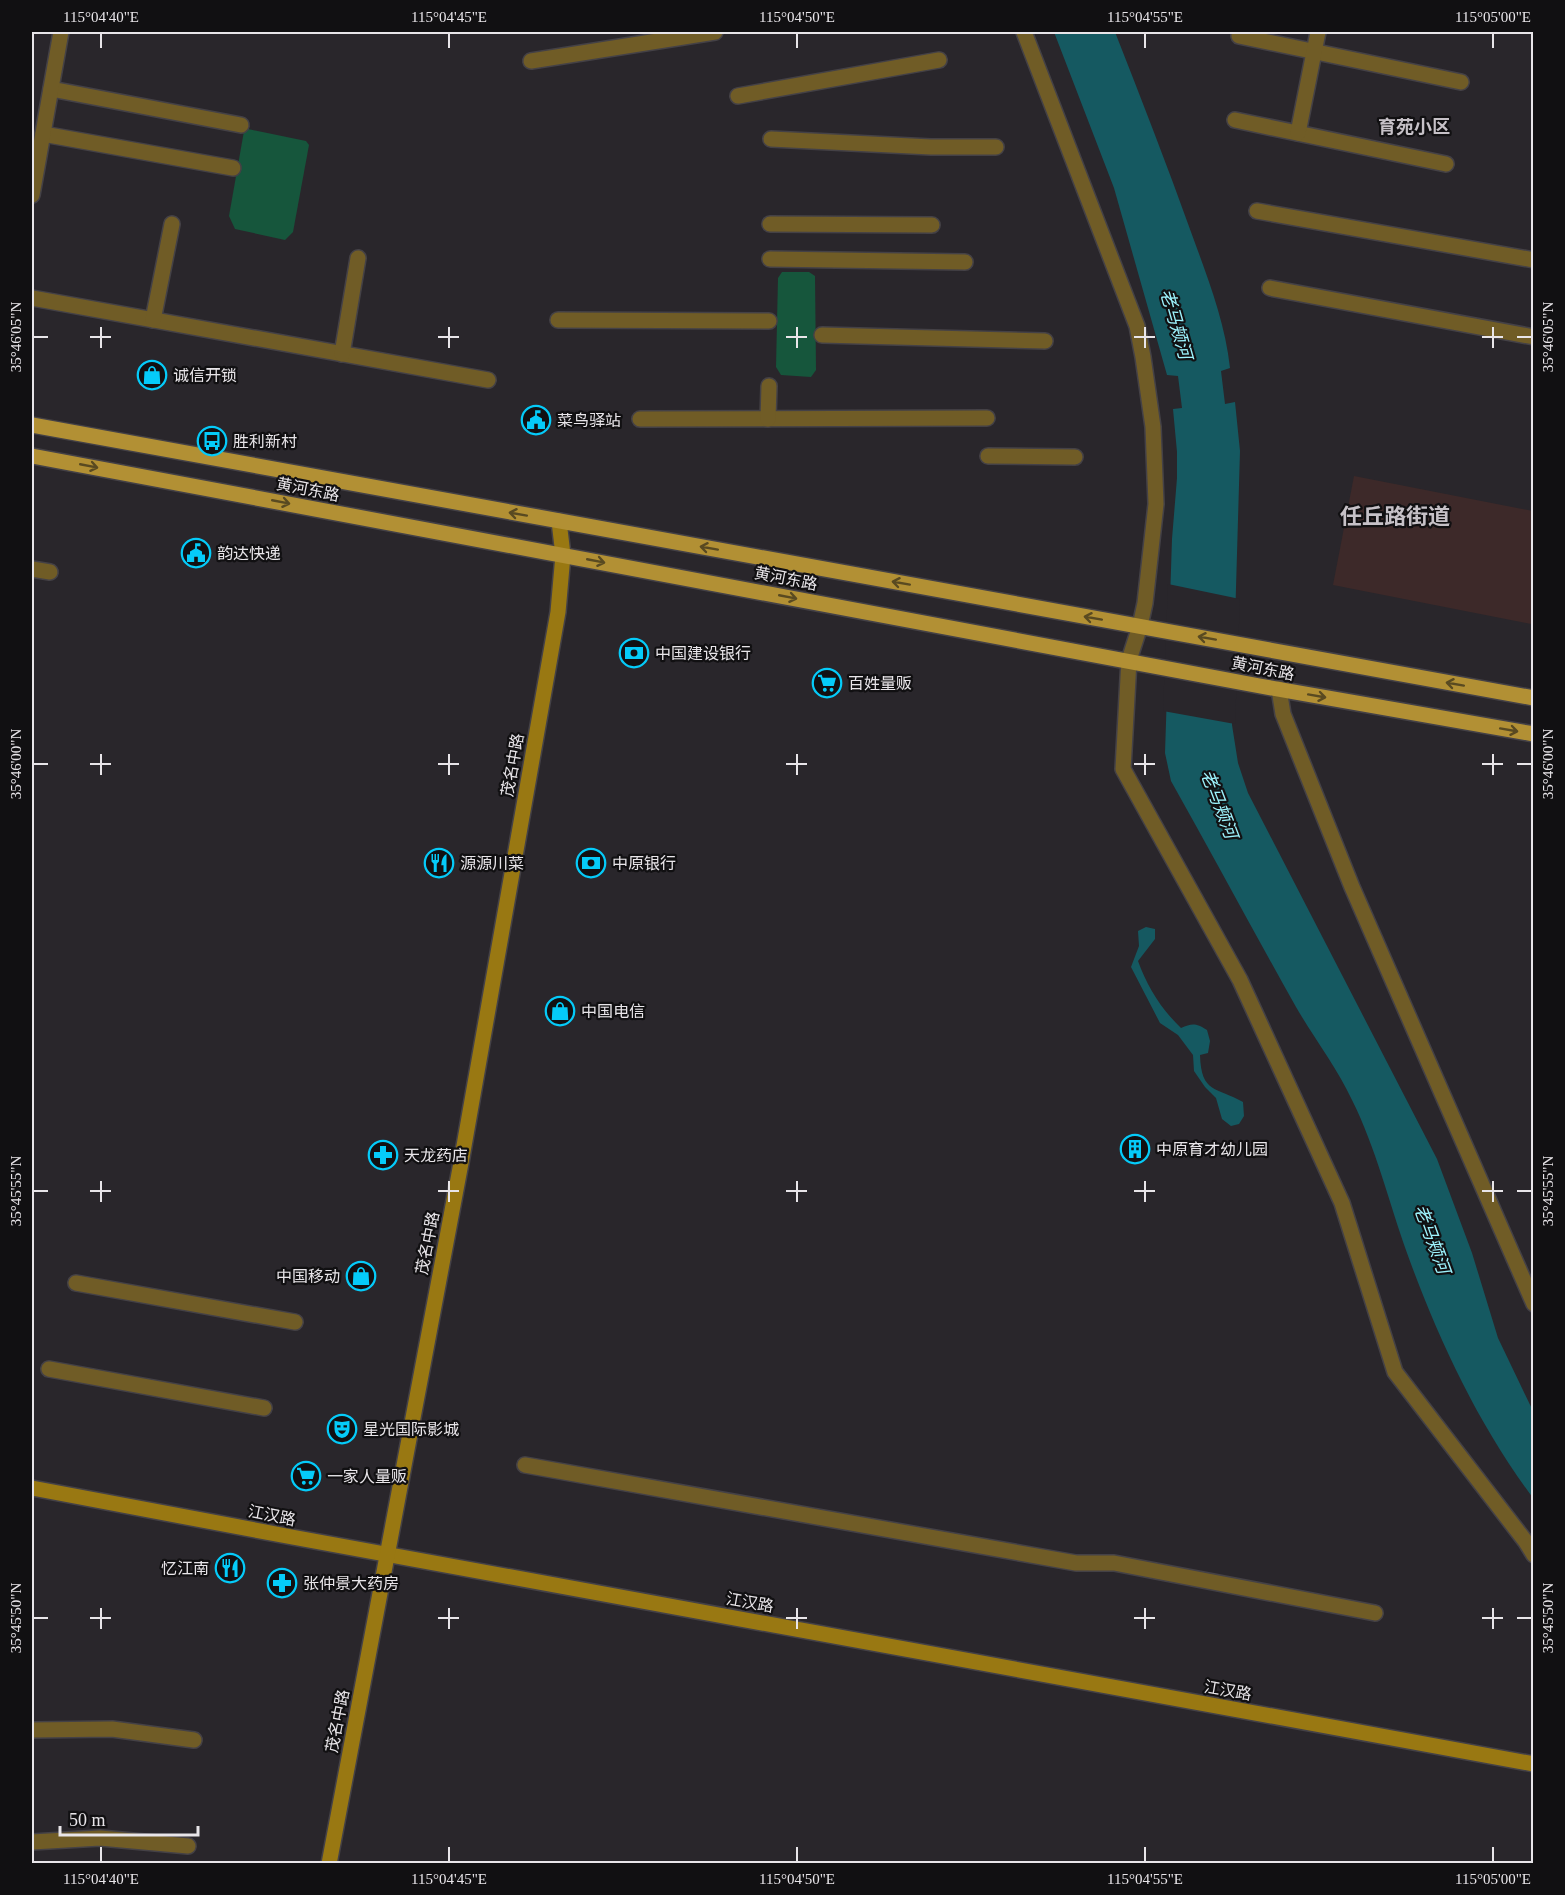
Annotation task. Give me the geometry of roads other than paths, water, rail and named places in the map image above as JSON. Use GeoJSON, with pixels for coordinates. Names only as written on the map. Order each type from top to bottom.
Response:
{"type":"FeatureCollection","features":[{"type":"Feature","properties":{"kind":"main road","name":"黄河东路"},"geometry":{"type":"LineString","coordinates":[[32,425],[1533,698]]}},
{"type":"Feature","properties":{"kind":"main road","name":"黄河东路"},"geometry":{"type":"LineString","coordinates":[[32,456],[1260,686],[1533,734]]}},
{"type":"Feature","properties":{"kind":"street"},"geometry":{"type":"LineString","coordinates":[[32,195],[61,32]]}},
{"type":"Feature","properties":{"kind":"street"},"geometry":{"type":"LineString","coordinates":[[531,61],[715,32]]}},
{"type":"Feature","properties":{"kind":"street"},"geometry":{"type":"LineString","coordinates":[[1024,32],[1133,315],[1143,357],[1153,427],[1156,504],[1145,603],[1146,627],[1129,660],[1124,769],[1240,980],[1342,1203],[1395,1372],[1526,1542],[1533,1555]]}},
{"type":"Feature","properties":{"kind":"street"},"geometry":{"type":"LineString","coordinates":[[1298,133],[1318,32]]}},
{"type":"Feature","properties":{"kind":"street"},"geometry":{"type":"LineString","coordinates":[[1239,36],[1461,82]]}},
{"type":"Feature","properties":{"kind":"street"},"geometry":{"type":"LineString","coordinates":[[738,96],[939,60]]}},
{"type":"Feature","properties":{"kind":"street"},"geometry":{"type":"LineString","coordinates":[[51,89],[241,125]]}},
{"type":"Feature","properties":{"kind":"street"},"geometry":{"type":"LineString","coordinates":[[1235,120],[1446,164]]}},
{"type":"Feature","properties":{"kind":"street"},"geometry":{"type":"LineString","coordinates":[[43,134],[233,168]]}},
{"type":"Feature","properties":{"kind":"street"},"geometry":{"type":"LineString","coordinates":[[771,139],[931,147],[996,147]]}},
{"type":"Feature","properties":{"kind":"street"},"geometry":{"type":"LineString","coordinates":[[1257,211],[1533,260]]}},
{"type":"Feature","properties":{"kind":"street"},"geometry":{"type":"LineString","coordinates":[[153,320],[172,224]]}},
{"type":"Feature","properties":{"kind":"street"},"geometry":{"type":"LineString","coordinates":[[770,224],[932,225]]}},
{"type":"Feature","properties":{"kind":"street"},"geometry":{"type":"LineString","coordinates":[[342,354],[358,258]]}},
{"type":"Feature","properties":{"kind":"street"},"geometry":{"type":"LineString","coordinates":[[770,260],[965,262]]}},
{"type":"Feature","properties":{"kind":"street"},"geometry":{"type":"LineString","coordinates":[[1270,288],[1533,337]]}},
{"type":"Feature","properties":{"kind":"street"},"geometry":{"type":"LineString","coordinates":[[32,298],[488,380]]}},
{"type":"Feature","properties":{"kind":"street"},"geometry":{"type":"LineString","coordinates":[[558,320],[770,321]]}},
{"type":"Feature","properties":{"kind":"street"},"geometry":{"type":"LineString","coordinates":[[822,335],[1045,341]]}},
{"type":"Feature","properties":{"kind":"street"},"geometry":{"type":"LineString","coordinates":[[768,419],[769,386]]}},
{"type":"Feature","properties":{"kind":"street"},"geometry":{"type":"LineString","coordinates":[[640,419],[987,418]]}},
{"type":"Feature","properties":{"kind":"street"},"geometry":{"type":"LineString","coordinates":[[988,456],[1075,457]]}},
{"type":"Feature","properties":{"kind":"street","name":"茂名中路"},"geometry":{"type":"LineString","coordinates":[[329,1863],[461,1162],[558,612],[563,555],[559,521]]}},
{"type":"Feature","properties":{"kind":"street"},"geometry":{"type":"LineString","coordinates":[[32,569],[50,572]]}},
{"type":"Feature","properties":{"kind":"street"},"geometry":{"type":"LineString","coordinates":[[1278,689],[1282,714],[1352,887],[1533,1304]]}},
{"type":"Feature","properties":{"kind":"street"},"geometry":{"type":"LineString","coordinates":[[76,1283],[296,1322]]}},
{"type":"Feature","properties":{"kind":"street"},"geometry":{"type":"LineString","coordinates":[[49,1369],[264,1408]]}},
{"type":"Feature","properties":{"kind":"street"},"geometry":{"type":"LineString","coordinates":[[525,1465],[1076,1563],[1114,1563],[1375,1612]]}},
{"type":"Feature","properties":{"kind":"street","name":"江汉路"},"geometry":{"type":"LineString","coordinates":[[32,1488],[1533,1764]]}},
{"type":"Feature","properties":{"kind":"street"},"geometry":{"type":"LineString","coordinates":[[32,1730],[112,1729],[194,1740]]}},
{"type":"Feature","properties":{"kind":"street"},"geometry":{"type":"LineString","coordinates":[[32,1842],[100,1838],[188,1846]]}},
{"type":"Feature","properties":{"kind":"water","name":"老马颊河"},"geometry":{"type":"Polygon","coordinates":[[[1054,32],[1115,32],[1215,299],[1228,350],[1230,368],[1221,371],[1225,404],[1235,402],[1240,451],[1232,725],[1238,763],[1248,793],[1437,1159],[1472,1253],[1498,1338],[1533,1411],[1533,1498],[1494,1441],[1446,1349],[1407,1253],[1361,1118],[1346,1088],[1296,1007],[1171,781],[1165,753],[1172,539],[1177,478],[1173,409],[1182,408],[1178,376],[1167,375],[1114,188],[1054,32]]]}},
{"type":"Feature","properties":{"kind":"water"},"geometry":{"type":"Polygon","coordinates":[[[1146,927],[1155,929],[1155,939],[1138,961],[1146,979],[1155,997],[1181,1028],[1194,1025],[1207,1030],[1210,1041],[1208,1053],[1200,1055],[1203,1077],[1212,1088],[1243,1102],[1244,1116],[1239,1124],[1231,1126],[1222,1119],[1216,1098],[1194,1071],[1193,1055],[1178,1035],[1160,1023],[1131,967],[1139,946],[1138,931],[1146,927]]]}},
{"type":"Feature","properties":{"kind":"place","name":"诚信开锁"},"geometry":{"type":"Point","coordinates":[152,375]}},
{"type":"Feature","properties":{"kind":"place","name":"菜鸟驿站"},"geometry":{"type":"Point","coordinates":[536,420]}},
{"type":"Feature","properties":{"kind":"place","name":"胜利新村"},"geometry":{"type":"Point","coordinates":[212,441]}},
{"type":"Feature","properties":{"kind":"place","name":"韵达快递"},"geometry":{"type":"Point","coordinates":[196,553]}},
{"type":"Feature","properties":{"kind":"place","name":"中国建设银行"},"geometry":{"type":"Point","coordinates":[634,653]}},
{"type":"Feature","properties":{"kind":"place","name":"百姓量贩"},"geometry":{"type":"Point","coordinates":[827,683]}},
{"type":"Feature","properties":{"kind":"place","name":"源源川菜"},"geometry":{"type":"Point","coordinates":[439,863]}},
{"type":"Feature","properties":{"kind":"place","name":"中原银行"},"geometry":{"type":"Point","coordinates":[591,863]}},
{"type":"Feature","properties":{"kind":"place","name":"中国电信"},"geometry":{"type":"Point","coordinates":[560,1011]}},
{"type":"Feature","properties":{"kind":"place","name":"中原育才幼儿园"},"geometry":{"type":"Point","coordinates":[1135,1149]}},
{"type":"Feature","properties":{"kind":"place","name":"天龙药店"},"geometry":{"type":"Point","coordinates":[383,1155]}},
{"type":"Feature","properties":{"kind":"place","name":"中国移动"},"geometry":{"type":"Point","coordinates":[361,1276]}},
{"type":"Feature","properties":{"kind":"place","name":"星光国际影城"},"geometry":{"type":"Point","coordinates":[342,1429]}},
{"type":"Feature","properties":{"kind":"place","name":"一家人量贩"},"geometry":{"type":"Point","coordinates":[306,1476]}},
{"type":"Feature","properties":{"kind":"place","name":"忆江南"},"geometry":{"type":"Point","coordinates":[230,1568]}},
{"type":"Feature","properties":{"kind":"place","name":"张仲景大药房"},"geometry":{"type":"Point","coordinates":[282,1583]}},
{"type":"Feature","properties":{"kind":"district","name":"育苑小区"},"geometry":{"type":"Point","coordinates":[1414,127]}},
{"type":"Feature","properties":{"kind":"district","name":"任丘路街道"},"geometry":{"type":"Point","coordinates":[1395,516]}}]}
